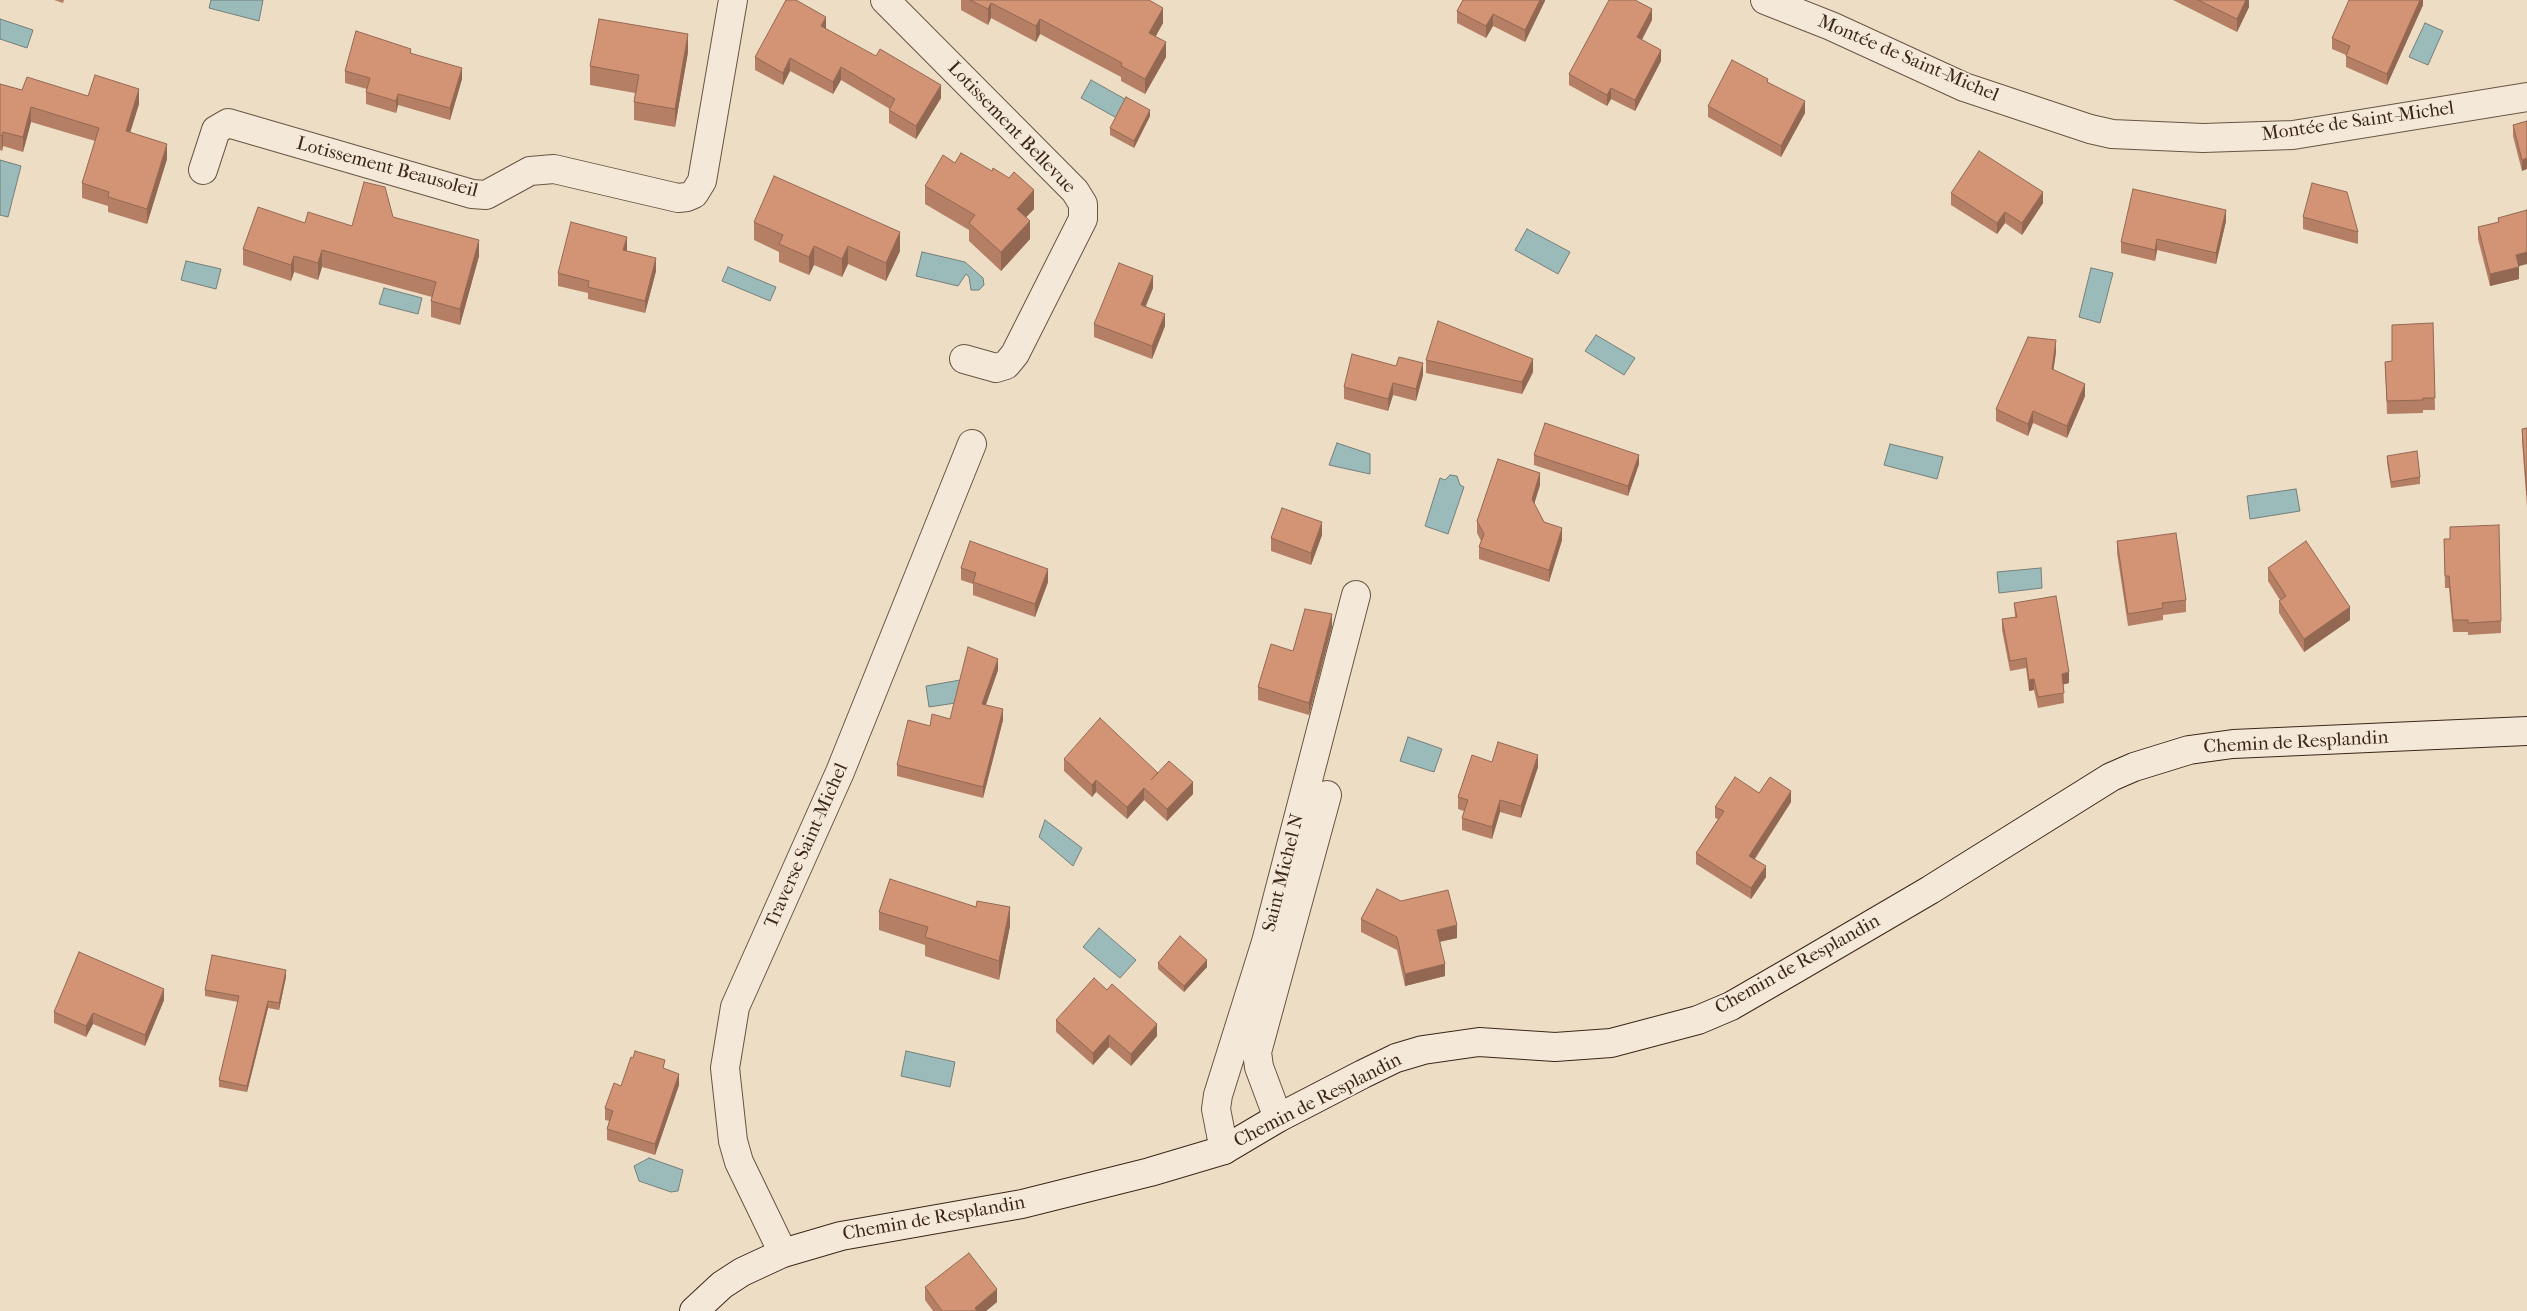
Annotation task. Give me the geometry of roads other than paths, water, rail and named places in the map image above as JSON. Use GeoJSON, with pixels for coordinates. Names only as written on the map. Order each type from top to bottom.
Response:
{"type":"FeatureCollection","features":[{"type":"Feature","properties":{"kind":"street","name":"Lotissement Beausoleil"},"geometry":{"type":"LineString","coordinates":[[203,170],[216,130],[228,123],[472,194],[486,195],[530,171],[548,169],[678,198],[687,197],[694,194],[702,181],[733,0]]}},
{"type":"Feature","properties":{"kind":"street","name":"Lotissement Bellevue"},"geometry":{"type":"LineString","coordinates":[[885,0],[1075,191],[1083,204],[1083,219],[1015,354],[1006,365],[996,368],[964,359]]}},
{"type":"Feature","properties":{"kind":"street","name":"Montée de Saint-Michel"},"geometry":{"type":"LineString","coordinates":[[1765,0],[1836,28],[1964,87],[2090,129],[2112,134],[2203,138],[2293,135],[2527,96]]}},
{"type":"Feature","properties":{"kind":"street","name":"Traverse Saint-Michel"},"geometry":{"type":"LineString","coordinates":[[783,1253],[740,1162],[733,1140],[725,1068],[735,1007],[840,772],[972,444]]}},
{"type":"Feature","properties":{"kind":"street","name":"Saint Michel N"},"geometry":{"type":"LineString","coordinates":[[1224,1150],[1216,1109],[1218,1095],[1266,942],[1356,595]]}},
{"type":"Feature","properties":{"kind":"street","name":"Chemin de Resplandin"},"geometry":{"type":"LineString","coordinates":[[694,1311],[722,1285],[742,1272],[783,1253],[841,1236],[1022,1204],[1150,1172],[1224,1150],[1278,1118],[1379,1066],[1423,1050],[1479,1042],[1555,1047],[1611,1043],[1698,1020],[1731,1006],[1795,970],[1930,890],[2111,777],[2134,766],[2189,750],[2233,744],[2527,731]]}},
{"type":"Feature","properties":{"kind":"street"},"geometry":{"type":"LineString","coordinates":[[1278,1118],[1259,1067],[1258,1052],[1327,795]]}},
{"type":"Feature","properties":{"kind":"water"},"geometry":{"type":"Polygon","coordinates":[[[211,0],[263,0],[259,21],[209,8],[211,0]]]}},
{"type":"Feature","properties":{"kind":"water"},"geometry":{"type":"Polygon","coordinates":[[[0,19],[33,30],[27,48],[0,39],[0,19]]]}},
{"type":"Feature","properties":{"kind":"water"},"geometry":{"type":"Polygon","coordinates":[[[2425,23],[2443,31],[2428,65],[2409,57],[2425,23]]]}},
{"type":"Feature","properties":{"kind":"water"},"geometry":{"type":"Polygon","coordinates":[[[1091,80],[1132,103],[1122,121],[1081,98],[1091,80]]]}},
{"type":"Feature","properties":{"kind":"water"},"geometry":{"type":"Polygon","coordinates":[[[0,160],[21,166],[8,217],[0,215],[0,160]]]}},
{"type":"Feature","properties":{"kind":"water"},"geometry":{"type":"Polygon","coordinates":[[[1527,229],[1570,252],[1558,274],[1515,250],[1527,229]]]}},
{"type":"Feature","properties":{"kind":"water"},"geometry":{"type":"Polygon","coordinates":[[[922,252],[965,262],[983,278],[984,285],[979,290],[971,290],[969,277],[966,274],[958,286],[916,276],[922,252]]]}},
{"type":"Feature","properties":{"kind":"water"},"geometry":{"type":"Polygon","coordinates":[[[186,261],[221,269],[216,289],[181,280],[186,261]]]}},
{"type":"Feature","properties":{"kind":"water"},"geometry":{"type":"Polygon","coordinates":[[[728,267],[776,287],[770,301],[722,281],[728,267]]]}},
{"type":"Feature","properties":{"kind":"water"},"geometry":{"type":"Polygon","coordinates":[[[2091,268],[2113,273],[2100,323],[2079,317],[2091,268]]]}},
{"type":"Feature","properties":{"kind":"water"},"geometry":{"type":"Polygon","coordinates":[[[384,288],[422,298],[418,314],[379,304],[384,288]]]}},
{"type":"Feature","properties":{"kind":"water"},"geometry":{"type":"Polygon","coordinates":[[[1596,335],[1635,358],[1624,375],[1585,351],[1596,335]]]}},
{"type":"Feature","properties":{"kind":"water"},"geometry":{"type":"Polygon","coordinates":[[[1337,443],[1370,454],[1370,474],[1329,465],[1337,443]]]}},
{"type":"Feature","properties":{"kind":"water"},"geometry":{"type":"Polygon","coordinates":[[[1890,444],[1943,457],[1937,479],[1884,465],[1890,444]]]}},
{"type":"Feature","properties":{"kind":"water"},"geometry":{"type":"Polygon","coordinates":[[[1450,475],[1457,476],[1460,485],[1464,487],[1448,534],[1425,526],[1440,478],[1445,480],[1450,475]]]}},
{"type":"Feature","properties":{"kind":"water"},"geometry":{"type":"Polygon","coordinates":[[[2296,489],[2300,511],[2250,519],[2247,496],[2296,489]]]}},
{"type":"Feature","properties":{"kind":"water"},"geometry":{"type":"Polygon","coordinates":[[[2041,568],[2042,588],[1999,593],[1997,572],[2041,568]]]}},
{"type":"Feature","properties":{"kind":"water"},"geometry":{"type":"Polygon","coordinates":[[[972,678],[975,700],[929,707],[926,686],[972,678]]]}},
{"type":"Feature","properties":{"kind":"water"},"geometry":{"type":"Polygon","coordinates":[[[1408,737],[1442,749],[1434,772],[1400,761],[1408,737]]]}},
{"type":"Feature","properties":{"kind":"water"},"geometry":{"type":"Polygon","coordinates":[[[1045,820],[1082,848],[1073,866],[1039,837],[1045,820]]]}},
{"type":"Feature","properties":{"kind":"water"},"geometry":{"type":"Polygon","coordinates":[[[1099,928],[1136,960],[1120,978],[1083,947],[1099,928]]]}},
{"type":"Feature","properties":{"kind":"water"},"geometry":{"type":"Polygon","coordinates":[[[906,1051],[955,1062],[950,1087],[901,1076],[906,1051]]]}},
{"type":"Feature","properties":{"kind":"water"},"geometry":{"type":"Polygon","coordinates":[[[649,1158],[683,1170],[678,1191],[671,1192],[639,1181],[634,1166],[649,1158]]]}}]}
